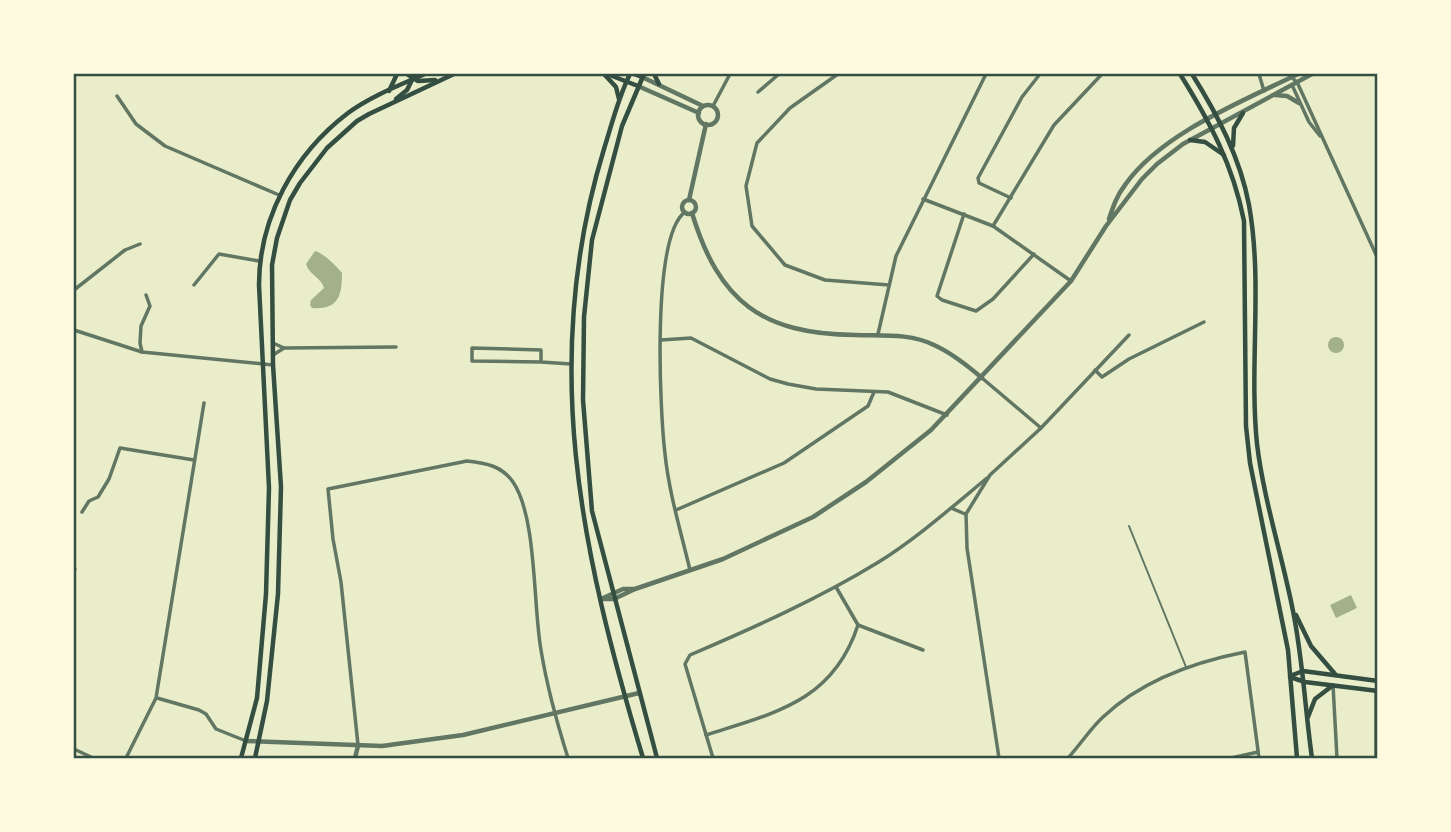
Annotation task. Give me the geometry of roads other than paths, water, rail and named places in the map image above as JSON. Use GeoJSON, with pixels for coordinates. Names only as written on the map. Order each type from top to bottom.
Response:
{"type":"FeatureCollection","features":[{"type":"Feature","properties":{"kind":"main road"},"geometry":{"type":"LineString","coordinates":[[388,91],[397,74]]}},
{"type":"Feature","properties":{"kind":"main road"},"geometry":{"type":"LineString","coordinates":[[408,74],[421,81],[443,79]]}},
{"type":"Feature","properties":{"kind":"main road"},"geometry":{"type":"LineString","coordinates":[[242,758],[257,698],[266,594],[269,488],[259,261],[265,234],[279,195],[290,175],[328,131],[349,113],[414,76],[425,74]]}},
{"type":"Feature","properties":{"kind":"main road"},"geometry":{"type":"LineString","coordinates":[[255,758],[268,701],[278,594],[281,487],[273,365],[272,265],[277,238],[290,200],[327,148],[357,121],[454,74]]}},
{"type":"Feature","properties":{"kind":"main road"},"geometry":{"type":"LineString","coordinates":[[605,74],[638,86]]}},
{"type":"Feature","properties":{"kind":"main road"},"geometry":{"type":"LineString","coordinates":[[605,74],[616,88],[619,100]]}},
{"type":"Feature","properties":{"kind":"main road"},"geometry":{"type":"LineString","coordinates":[[643,758],[625,697],[586,534],[577,473],[571,393],[573,300],[581,239],[619,100],[626,81],[632,74],[643,75],[622,126],[592,240],[584,317],[583,400],[592,511],[657,758]]}},
{"type":"Feature","properties":{"kind":"main road"},"geometry":{"type":"LineString","coordinates":[[654,74],[659,84]]}},
{"type":"Feature","properties":{"kind":"main road"},"geometry":{"type":"LineString","coordinates":[[1181,74],[1226,156],[1244,221],[1247,325],[1245,405],[1250,463],[1284,621],[1297,758]]}},
{"type":"Feature","properties":{"kind":"main road"},"geometry":{"type":"LineString","coordinates":[[1192,74],[1217,115],[1236,158],[1245,185],[1252,223],[1257,443],[1270,519],[1292,607],[1305,682],[1312,758]]}},
{"type":"Feature","properties":{"kind":"main road"},"geometry":{"type":"LineString","coordinates":[[383,107],[404,93],[414,76]]}},
{"type":"Feature","properties":{"kind":"main road"},"geometry":{"type":"LineString","coordinates":[[1236,158],[1233,132],[1243,113]]}},
{"type":"Feature","properties":{"kind":"main road"},"geometry":{"type":"LineString","coordinates":[[1190,140],[1205,142],[1226,156]]}},
{"type":"Feature","properties":{"kind":"main road"},"geometry":{"type":"LineString","coordinates":[[1292,607],[1311,646],[1335,675]]}},
{"type":"Feature","properties":{"kind":"main road"},"geometry":{"type":"LineString","coordinates":[[1290,676],[1303,671],[1377,681]]}},
{"type":"Feature","properties":{"kind":"main road"},"geometry":{"type":"LineString","coordinates":[[1290,676],[1305,682],[1377,691]]}},
{"type":"Feature","properties":{"kind":"main road"},"geometry":{"type":"LineString","coordinates":[[1307,721],[1315,699],[1333,685]]}},
{"type":"Feature","properties":{"kind":"street"},"geometry":{"type":"LineString","coordinates":[[713,106],[728,74]]}},
{"type":"Feature","properties":{"kind":"street"},"geometry":{"type":"LineString","coordinates":[[758,92],[779,74]]}},
{"type":"Feature","properties":{"kind":"street"},"geometry":{"type":"LineString","coordinates":[[838,74],[790,108],[757,143],[746,186],[752,226],[785,265],[825,281],[889,285]]}},
{"type":"Feature","properties":{"kind":"street"},"geometry":{"type":"LineString","coordinates":[[878,334],[896,257],[986,74]]}},
{"type":"Feature","properties":{"kind":"street"},"geometry":{"type":"LineString","coordinates":[[1012,198],[979,183],[978,178],[1022,97],[1040,74]]}},
{"type":"Feature","properties":{"kind":"street"},"geometry":{"type":"LineString","coordinates":[[993,226],[1054,125],[1102,74]]}},
{"type":"Feature","properties":{"kind":"street"},"geometry":{"type":"LineString","coordinates":[[1259,74],[1264,90]]}},
{"type":"Feature","properties":{"kind":"street"},"geometry":{"type":"LineString","coordinates":[[1106,226],[1119,193],[1135,173],[1165,145],[1298,74]]}},
{"type":"Feature","properties":{"kind":"street"},"geometry":{"type":"LineString","coordinates":[[601,599],[614,599],[635,589],[723,559],[813,517],[897,458],[947,415],[1071,281],[1106,226],[1157,164],[1190,140],[1312,74]]}},
{"type":"Feature","properties":{"kind":"street"},"geometry":{"type":"LineString","coordinates":[[643,75],[703,106],[713,106]]}},
{"type":"Feature","properties":{"kind":"street"},"geometry":{"type":"LineString","coordinates":[[1292,77],[1297,82],[1377,259]]}},
{"type":"Feature","properties":{"kind":"street"},"geometry":{"type":"LineString","coordinates":[[1292,77],[1291,85],[1299,103],[1313,128],[1322,137]]}},
{"type":"Feature","properties":{"kind":"street"},"geometry":{"type":"LineString","coordinates":[[638,86],[699,113]]}},
{"type":"Feature","properties":{"kind":"street"},"geometry":{"type":"LineString","coordinates":[[1275,94],[1287,96],[1299,103]]}},
{"type":"Feature","properties":{"kind":"street"},"geometry":{"type":"LineString","coordinates":[[117,96],[136,124],[165,146],[279,195]]}},
{"type":"Feature","properties":{"kind":"street"},"geometry":{"type":"LineString","coordinates":[[703,106],[699,120],[706,124],[714,123],[718,117],[713,106]]}},
{"type":"Feature","properties":{"kind":"street"},"geometry":{"type":"LineString","coordinates":[[685,212],[683,204],[689,200],[706,124]]}},
{"type":"Feature","properties":{"kind":"street"},"geometry":{"type":"LineString","coordinates":[[923,199],[993,226],[1071,281]]}},
{"type":"Feature","properties":{"kind":"street"},"geometry":{"type":"LineString","coordinates":[[689,200],[696,204],[692,213]]}},
{"type":"Feature","properties":{"kind":"street"},"geometry":{"type":"LineString","coordinates":[[690,570],[665,455],[660,307],[669,249],[678,217],[685,212],[692,213]]}},
{"type":"Feature","properties":{"kind":"street"},"geometry":{"type":"LineString","coordinates":[[692,213],[711,263],[743,304],[771,321],[812,332],[878,334],[933,344],[968,366],[1041,428]]}},
{"type":"Feature","properties":{"kind":"street"},"geometry":{"type":"LineString","coordinates":[[964,214],[937,296],[942,300],[976,311],[993,299],[1034,254]]}},
{"type":"Feature","properties":{"kind":"street"},"geometry":{"type":"LineString","coordinates":[[74,290],[125,250],[140,244]]}},
{"type":"Feature","properties":{"kind":"street"},"geometry":{"type":"LineString","coordinates":[[194,285],[219,254],[259,261]]}},
{"type":"Feature","properties":{"kind":"street"},"geometry":{"type":"LineString","coordinates":[[142,352],[141,326],[150,306],[146,295]]}},
{"type":"Feature","properties":{"kind":"street"},"geometry":{"type":"LineString","coordinates":[[1095,370],[1102,377],[1129,359],[1204,322]]}},
{"type":"Feature","properties":{"kind":"street"},"geometry":{"type":"LineString","coordinates":[[74,330],[142,352],[273,365]]}},
{"type":"Feature","properties":{"kind":"street"},"geometry":{"type":"LineString","coordinates":[[713,758],[685,664],[690,655],[836,587],[879,562],[990,475],[1041,428],[1129,335]]}},
{"type":"Feature","properties":{"kind":"street"},"geometry":{"type":"LineString","coordinates":[[661,340],[691,338],[770,379],[788,384],[816,389],[888,392],[947,415]]}},
{"type":"Feature","properties":{"kind":"street"},"geometry":{"type":"LineString","coordinates":[[273,343],[284,348],[396,347]]}},
{"type":"Feature","properties":{"kind":"street"},"geometry":{"type":"LineString","coordinates":[[273,355],[284,348]]}},
{"type":"Feature","properties":{"kind":"street"},"geometry":{"type":"LineString","coordinates":[[541,362],[541,350],[472,348],[472,362],[571,364]]}},
{"type":"Feature","properties":{"kind":"street"},"geometry":{"type":"LineString","coordinates":[[676,510],[783,463],[869,406],[874,392]]}},
{"type":"Feature","properties":{"kind":"street"},"geometry":{"type":"LineString","coordinates":[[126,758],[156,698],[204,403]]}},
{"type":"Feature","properties":{"kind":"street"},"geometry":{"type":"LineString","coordinates":[[82,512],[89,501],[98,497],[120,448],[194,460]]}},
{"type":"Feature","properties":{"kind":"street"},"geometry":{"type":"LineString","coordinates":[[355,758],[358,746],[341,582],[328,489],[467,461],[489,463],[505,472],[521,496],[527,518],[541,649],[568,758]]}},
{"type":"Feature","properties":{"kind":"street"},"geometry":{"type":"LineString","coordinates":[[990,475],[966,514],[967,548],[999,758]]}},
{"type":"Feature","properties":{"kind":"street"},"geometry":{"type":"LineString","coordinates":[[958,502],[970,507]]}},
{"type":"Feature","properties":{"kind":"street"},"geometry":{"type":"LineString","coordinates":[[951,508],[966,514]]}},
{"type":"Feature","properties":{"kind":"street"},"geometry":{"type":"LineString","coordinates":[[836,587],[858,625],[923,650]]}},
{"type":"Feature","properties":{"kind":"street"},"geometry":{"type":"LineString","coordinates":[[601,599],[623,589],[635,589]]}},
{"type":"Feature","properties":{"kind":"street"},"geometry":{"type":"LineString","coordinates":[[705,735],[789,707],[816,689],[833,674],[853,640],[858,625]]}},
{"type":"Feature","properties":{"kind":"street"},"geometry":{"type":"LineString","coordinates":[[1068,758],[1103,717],[1147,684],[1209,659],[1245,652],[1259,758]]}},
{"type":"Feature","properties":{"kind":"street"},"geometry":{"type":"LineString","coordinates":[[1333,685],[1337,758]]}},
{"type":"Feature","properties":{"kind":"street"},"geometry":{"type":"LineString","coordinates":[[1376,758],[1377,691]]}},
{"type":"Feature","properties":{"kind":"street"},"geometry":{"type":"LineString","coordinates":[[156,698],[198,710],[206,714],[216,729],[246,741],[382,746],[463,734],[639,694]]}},
{"type":"Feature","properties":{"kind":"street"},"geometry":{"type":"LineString","coordinates":[[74,748],[93,758]]}},
{"type":"Feature","properties":{"kind":"street"},"geometry":{"type":"LineString","coordinates":[[1231,758],[1258,752]]}},
{"type":"Feature","properties":{"kind":"lane"},"geometry":{"type":"LineString","coordinates":[[1129,526],[1186,668]]}}]}
